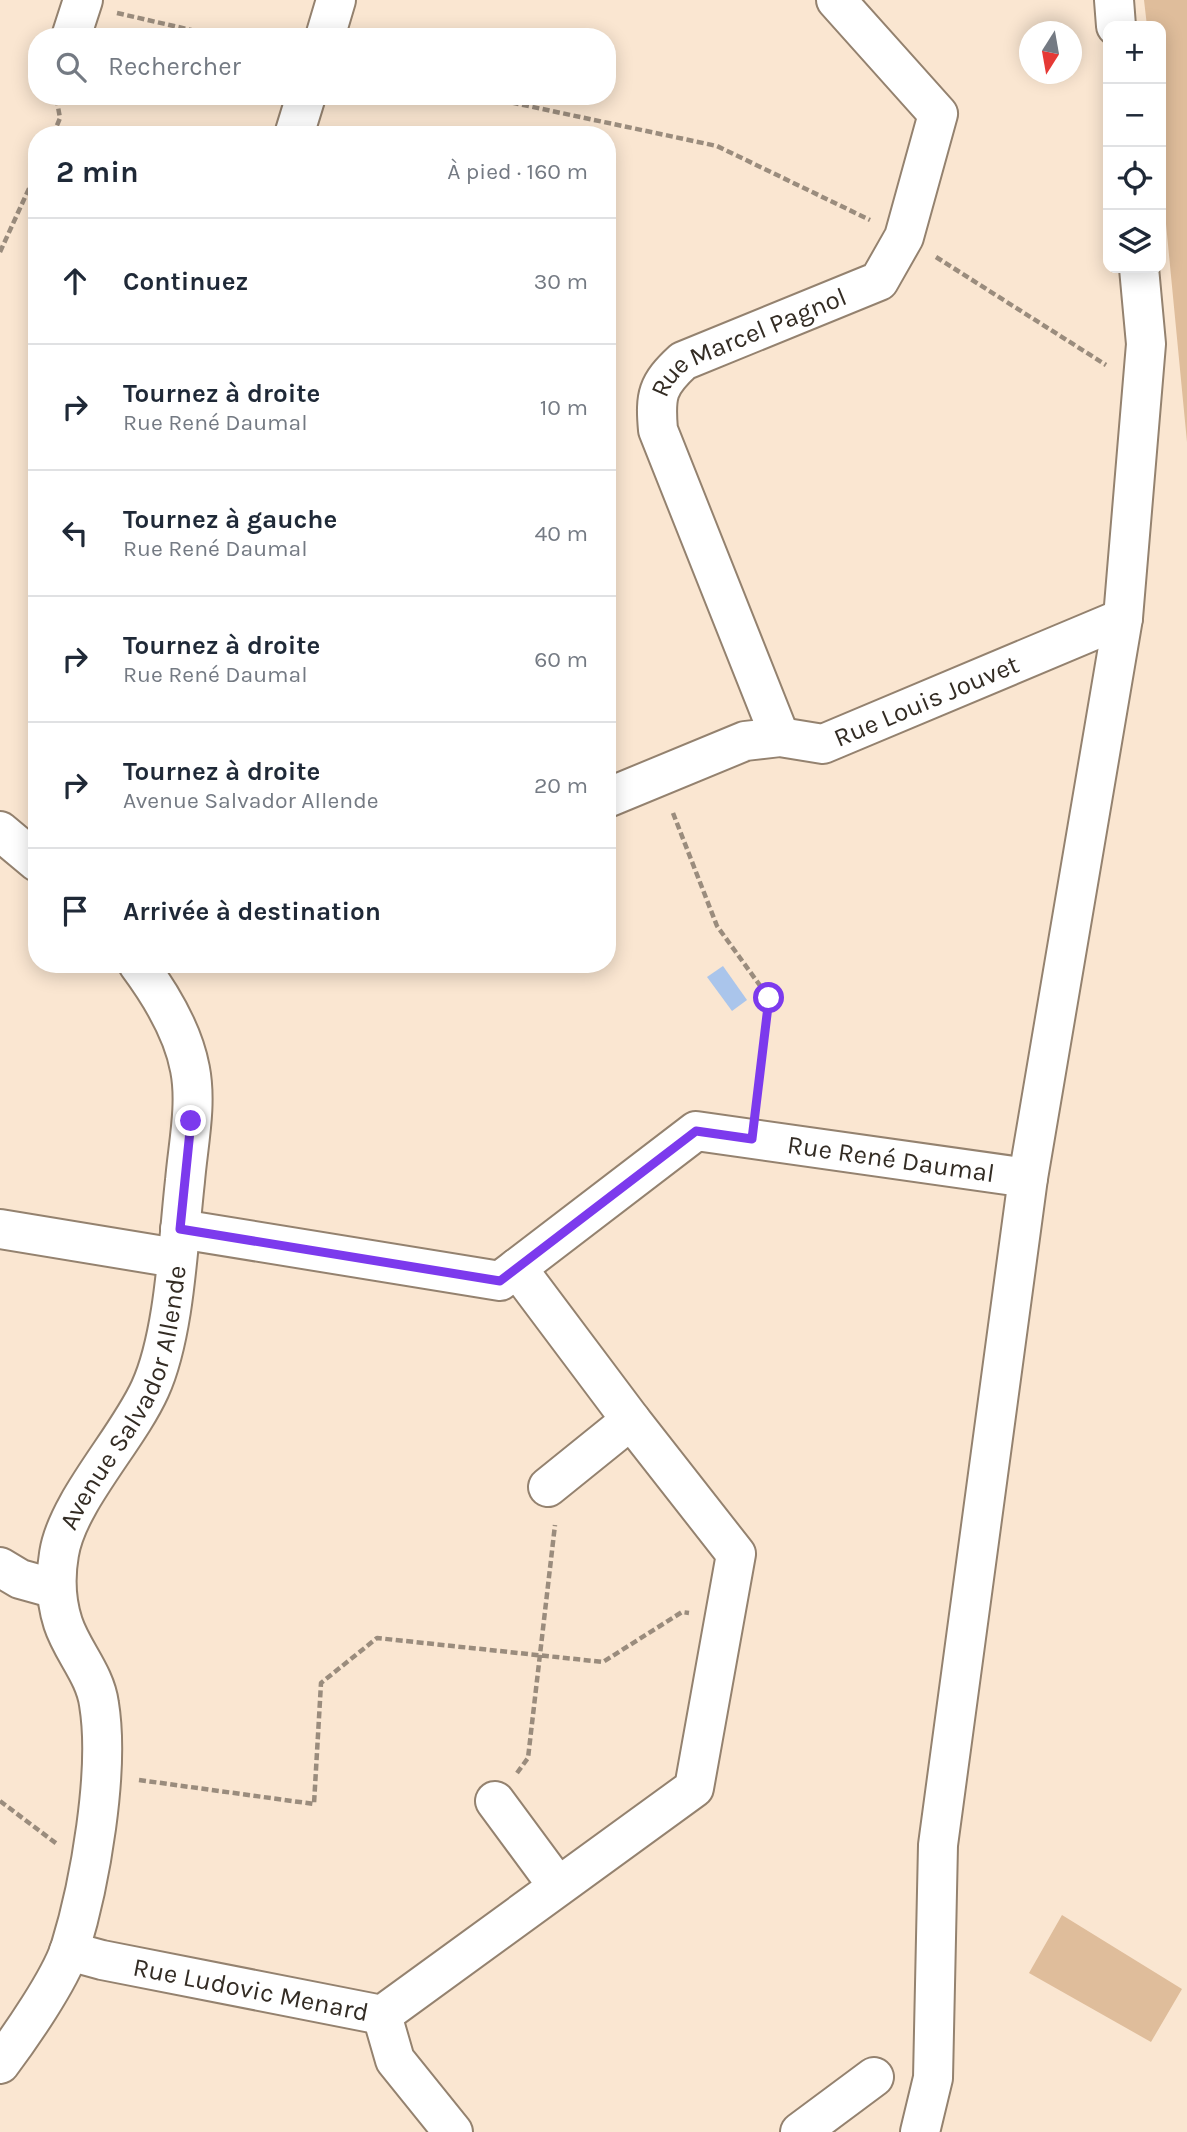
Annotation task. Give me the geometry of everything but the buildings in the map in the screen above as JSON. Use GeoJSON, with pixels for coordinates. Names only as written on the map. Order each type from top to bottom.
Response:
{"type":"FeatureCollection","features":[{"type":"Feature","properties":{"kind":"street"},"geometry":{"type":"LineString","coordinates":[[328,28],[336,0]]}},
{"type":"Feature","properties":{"kind":"street","name":"Rue Marcel Pagnol"},"geometry":{"type":"LineString","coordinates":[[780,737],[657,430],[656,399],[665,378],[683,361],[879,281],[904,237],[939,114],[836,0]]}},
{"type":"Feature","properties":{"kind":"street"},"geometry":{"type":"LineString","coordinates":[[1114,0],[1116,21]]}},
{"type":"Feature","properties":{"kind":"street"},"geometry":{"type":"LineString","coordinates":[[297,126],[303,105]]}},
{"type":"Feature","properties":{"kind":"street"},"geometry":{"type":"LineString","coordinates":[[920,2132],[933,2078],[938,1845],[1028,1178],[1123,618],[1146,344],[1139,273]]}},
{"type":"Feature","properties":{"kind":"street","name":"Rue Louis Jouvet"},"geometry":{"type":"LineString","coordinates":[[616,794],[745,741],[780,737],[823,744],[1123,618]]}},
{"type":"Feature","properties":{"kind":"street"},"geometry":{"type":"LineString","coordinates":[[0,831],[28,853]]}},
{"type":"Feature","properties":{"kind":"street","name":"Avenue Salvador Allende"},"geometry":{"type":"LineString","coordinates":[[0,2064],[12,2025],[69,1951],[88,1867],[100,1775],[99,1702],[87,1668],[63,1625],[56,1589],[59,1550],[73,1514],[126,1435],[151,1388],[169,1329],[191,1121],[190,1070],[180,1037],[159,993],[145,973]]}},
{"type":"Feature","properties":{"kind":"street","name":"Rue René Daumal"},"geometry":{"type":"LineString","coordinates":[[0,1229],[178,1243],[500,1281],[696,1131],[1028,1178]]}},
{"type":"Feature","properties":{"kind":"street","name":"Rue Ludovic Menard"},"geometry":{"type":"LineString","coordinates":[[69,1951],[102,1960],[382,2015],[557,1885],[694,1788],[736,1554],[517,1268]]}},
{"type":"Feature","properties":{"kind":"street"},"geometry":{"type":"LineString","coordinates":[[548,1486],[631,1420]]}},
{"type":"Feature","properties":{"kind":"street"},"geometry":{"type":"LineString","coordinates":[[0,1567],[20,1579],[56,1589]]}},
{"type":"Feature","properties":{"kind":"street"},"geometry":{"type":"LineString","coordinates":[[495,1801],[557,1885]]}},
{"type":"Feature","properties":{"kind":"street"},"geometry":{"type":"LineString","coordinates":[[382,2015],[395,2060],[453,2132]]}},
{"type":"Feature","properties":{"kind":"street"},"geometry":{"type":"LineString","coordinates":[[800,2132],[874,2077]]}},
{"type":"Feature","properties":{"kind":"path"},"geometry":{"type":"LineString","coordinates":[[79,14],[166,28]]}},
{"type":"Feature","properties":{"kind":"path"},"geometry":{"type":"LineString","coordinates":[[57,126],[60,118],[58,105]]}},
{"type":"Feature","properties":{"kind":"path"},"geometry":{"type":"LineString","coordinates":[[524,105],[717,145],[904,237],[1142,388]]}},
{"type":"Feature","properties":{"kind":"path"},"geometry":{"type":"LineString","coordinates":[[0,253],[28,190]]}},
{"type":"Feature","properties":{"kind":"path"},"geometry":{"type":"LineString","coordinates":[[659,776],[717,926],[769,998],[752,1139]]}},
{"type":"Feature","properties":{"kind":"path"},"geometry":{"type":"LineString","coordinates":[[495,1801],[528,1758],[557,1503],[548,1486]]}},
{"type":"Feature","properties":{"kind":"path"},"geometry":{"type":"LineString","coordinates":[[100,1775],[314,1804],[321,1684],[377,1638],[603,1662],[682,1612],[725,1618]]}},
{"type":"Feature","properties":{"kind":"path"},"geometry":{"type":"LineString","coordinates":[[0,1801],[88,1867]]}},
{"type":"Feature","properties":{"kind":"shaded area"},"geometry":{"type":"Polygon","coordinates":[[[1144,0],[1187,0],[1187,442],[1166,224],[1166,21],[1146,21],[1144,0]]]}},
{"type":"Feature","properties":{"kind":"shaded area"},"geometry":{"type":"Polygon","coordinates":[[[1062,1915],[1182,1989],[1151,2042],[1029,1973],[1062,1915]]]}},
{"type":"Feature","properties":{"kind":"water"},"geometry":{"type":"Polygon","coordinates":[[[723,966],[747,1000],[732,1011],[707,977],[723,966]]]}},
{"type":"Feature","properties":{"kind":"route"},"geometry":{"type":"LineString","coordinates":[[191,1121],[180,1229],[500,1281],[696,1131],[752,1139],[769,998]]}}]}
